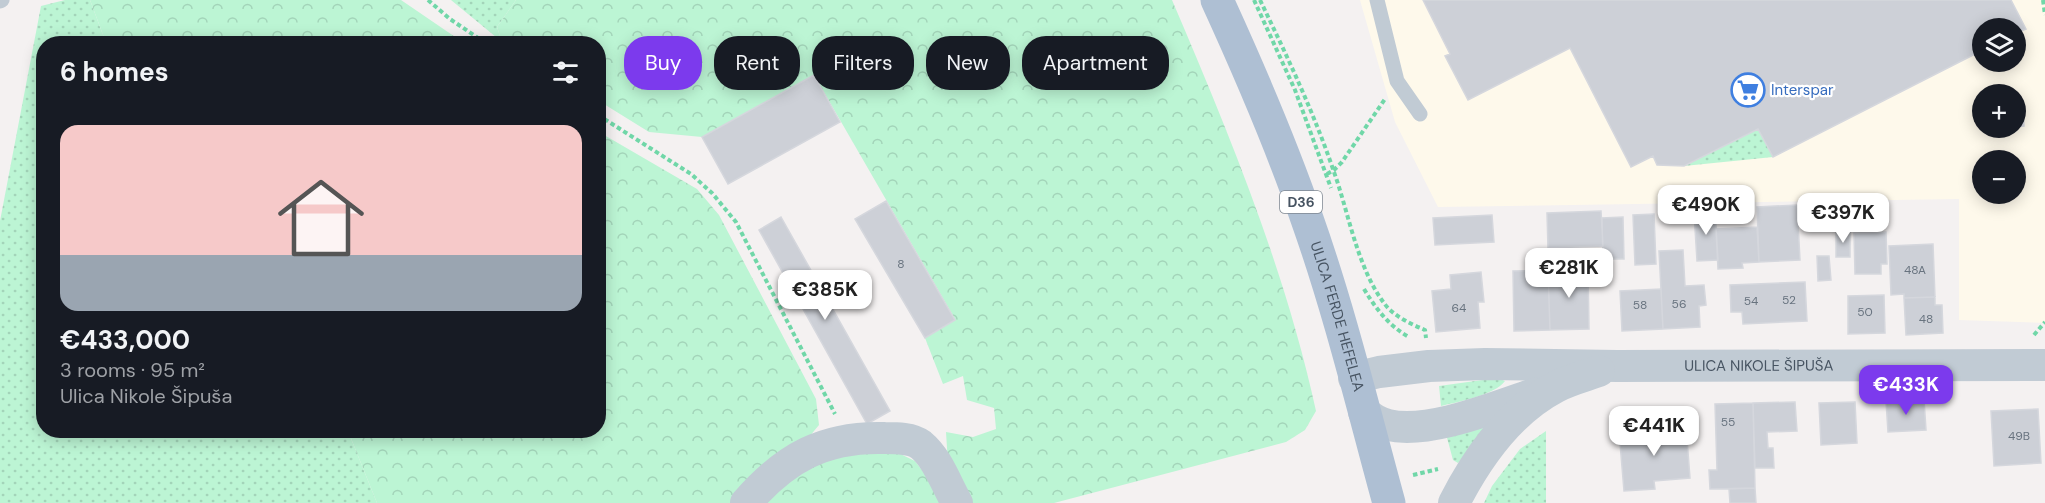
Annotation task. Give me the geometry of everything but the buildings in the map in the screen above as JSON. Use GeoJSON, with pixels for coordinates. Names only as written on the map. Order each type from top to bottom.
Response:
{"type":"FeatureCollection","features":[{"type":"Feature","properties":{"kind":"main road","name":"ULICA FERDE HEFELEA"},"geometry":{"type":"LineString","coordinates":[[1217,0],[1281,148],[1307,220],[1331,293],[1389,503]]}},
{"type":"Feature","properties":{"kind":"street","name":"ULICA NIKOLE ŠIPUŠA"},"geometry":{"type":"LineString","coordinates":[[1354,378],[1379,372],[1429,366],[2043,362]]}},
{"type":"Feature","properties":{"kind":"street","name":"ULICA NIKOLE ŠIPUŠA"},"geometry":{"type":"LineString","coordinates":[[1364,412],[1388,425],[1403,427],[1438,423],[1617,366]]}},
{"type":"Feature","properties":{"kind":"street","name":"ULICA NIKOLE ŠIPUŠA"},"geometry":{"type":"LineString","coordinates":[[1454,503],[1482,456],[1502,430],[1526,408],[1556,387]]}},
{"type":"Feature","properties":{"kind":"street"},"geometry":{"type":"LineString","coordinates":[[746,503],[759,488],[792,461],[828,443],[847,439],[896,438],[919,443],[931,455],[957,503]]}},
{"type":"Feature","properties":{"kind":"lane"},"geometry":{"type":"LineString","coordinates":[[1377,0],[1397,81],[1420,114]]}},
{"type":"Feature","properties":{"kind":"path"},"geometry":{"type":"LineString","coordinates":[[428,0],[475,36]]}},
{"type":"Feature","properties":{"kind":"path"},"geometry":{"type":"LineString","coordinates":[[1254,0],[1295,90],[1334,196]]}},
{"type":"Feature","properties":{"kind":"path"},"geometry":{"type":"LineString","coordinates":[[1260,0],[1292,66],[1334,171],[1369,280],[1385,306],[1409,323],[1425,330],[1426,344]]}},
{"type":"Feature","properties":{"kind":"path"},"geometry":{"type":"LineString","coordinates":[[2043,0],[2045,15]]}},
{"type":"Feature","properties":{"kind":"path"},"geometry":{"type":"LineString","coordinates":[[1327,174],[1334,171],[1342,162],[1397,81]]}},
{"type":"Feature","properties":{"kind":"path"},"geometry":{"type":"LineString","coordinates":[[606,120],[691,174],[712,193],[736,222],[847,439]]}},
{"type":"Feature","properties":{"kind":"path"},"geometry":{"type":"LineString","coordinates":[[1361,285],[1377,310],[1400,332],[1419,343]]}},
{"type":"Feature","properties":{"kind":"path"},"geometry":{"type":"LineString","coordinates":[[1411,475],[1444,467]]}},
{"type":"Feature","properties":{"kind":"shaded area"},"geometry":{"type":"Polygon","coordinates":[[[1360,0],[2045,0],[2045,323],[1959,320],[1959,199],[1438,207],[1395,122],[1360,0]]]}},
{"type":"Feature","properties":{"kind":"green space"},"geometry":{"type":"Polygon","coordinates":[[[65,0],[90,0],[103,36],[36,36],[36,438],[351,438],[377,503],[0,503],[0,221],[41,6],[65,0]]]}},
{"type":"Feature","properties":{"kind":"green space"},"geometry":{"type":"Polygon","coordinates":[[[90,0],[401,0],[454,36],[103,36],[90,0]]]}},
{"type":"Feature","properties":{"kind":"green space"},"geometry":{"type":"Polygon","coordinates":[[[451,0],[516,0],[497,27],[500,36],[495,36],[451,0]]]}},
{"type":"Feature","properties":{"kind":"green space"},"geometry":{"type":"Polygon","coordinates":[[[516,0],[1172,0],[1254,202],[1288,306],[1316,411],[1305,430],[1286,442],[1054,503],[971,503],[948,464],[946,432],[973,437],[996,429],[994,408],[967,400],[963,376],[943,384],[925,338],[955,319],[823,90],[914,90],[914,36],[812,36],[812,76],[800,83],[800,36],[714,36],[714,90],[787,90],[702,137],[649,132],[606,105],[606,36],[500,36],[497,27],[516,0]]]}},
{"type":"Feature","properties":{"kind":"green space"},"geometry":{"type":"Polygon","coordinates":[[[1758,129],[1773,157],[1684,166],[1758,129]]]}},
{"type":"Feature","properties":{"kind":"green space"},"geometry":{"type":"Polygon","coordinates":[[[606,136],[697,189],[719,215],[816,399],[819,425],[809,437],[731,503],[377,503],[351,438],[606,438],[606,136]]]}},
{"type":"Feature","properties":{"kind":"green space"},"geometry":{"type":"Polygon","coordinates":[[[1497,378],[1505,381],[1493,390],[1441,406],[1439,386],[1497,378]]]}},
{"type":"Feature","properties":{"kind":"green space"},"geometry":{"type":"Polygon","coordinates":[[[1493,421],[1458,463],[1453,460],[1446,434],[1493,421]]]}},
{"type":"Feature","properties":{"kind":"green space"},"geometry":{"type":"Polygon","coordinates":[[[1546,431],[1546,503],[1484,503],[1492,486],[1520,449],[1546,431]]]}},
{"type":"Feature","properties":{"kind":"green space"},"geometry":{"type":"Polygon","coordinates":[[[890,449],[915,461],[934,486],[940,503],[759,503],[809,461],[890,449]]]}},
{"type":"Feature","properties":{"kind":"place","name":"Interspar"},"geometry":{"type":"Point","coordinates":[1748,90]}}]}
